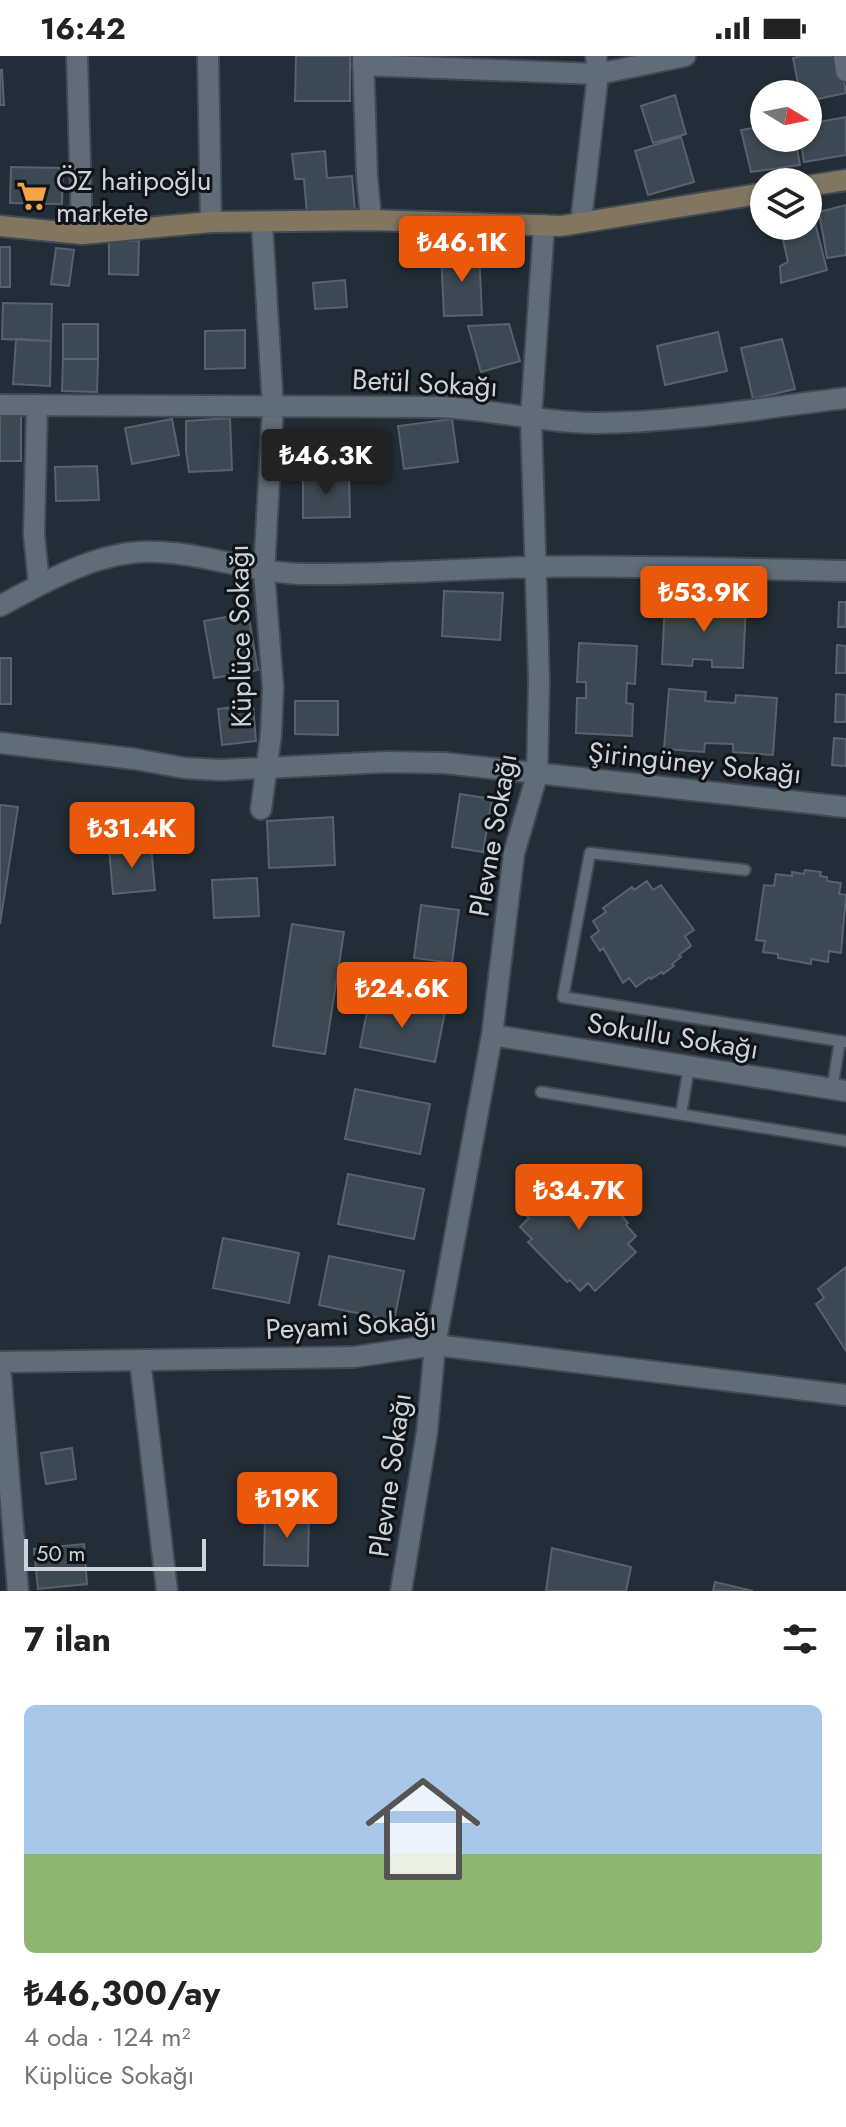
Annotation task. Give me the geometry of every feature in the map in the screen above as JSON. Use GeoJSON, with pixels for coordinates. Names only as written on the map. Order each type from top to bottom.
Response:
{"type":"FeatureCollection","features":[{"type":"Feature","properties":{"kind":"street"},"geometry":{"type":"LineString","coordinates":[[77,56],[82,234]]}},
{"type":"Feature","properties":{"kind":"street"},"geometry":{"type":"LineString","coordinates":[[208,56],[211,222]]}},
{"type":"Feature","properties":{"kind":"street"},"geometry":{"type":"LineString","coordinates":[[371,220],[363,60],[597,65],[685,56]]}},
{"type":"Feature","properties":{"kind":"street"},"geometry":{"type":"LineString","coordinates":[[844,56],[846,71]]}},
{"type":"Feature","properties":{"kind":"street"},"geometry":{"type":"LineString","coordinates":[[581,222],[597,65]]}},
{"type":"Feature","properties":{"kind":"street"},"geometry":{"type":"LineString","coordinates":[[822,184],[846,180]]}},
{"type":"Feature","properties":{"kind":"street"},"geometry":{"type":"LineString","coordinates":[[0,226],[82,234],[211,222],[371,220],[544,225],[750,195]]}},
{"type":"Feature","properties":{"kind":"street","name":"Küplüce Sokağı"},"geometry":{"type":"LineString","coordinates":[[261,809],[273,688],[264,572],[273,407],[262,223]]}},
{"type":"Feature","properties":{"kind":"street","name":"Plevne Sokağı"},"geometry":{"type":"LineString","coordinates":[[401,1591],[427,1432],[435,1345],[492,1035],[514,853],[537,775],[539,680],[531,418],[544,225]]}},
{"type":"Feature","properties":{"kind":"street","name":"Betül Sokağı"},"geometry":{"type":"LineString","coordinates":[[0,405],[480,409],[531,418],[593,423],[657,420],[846,398]]}},
{"type":"Feature","properties":{"kind":"street"},"geometry":{"type":"LineString","coordinates":[[37,405],[34,534],[39,585]]}},
{"type":"Feature","properties":{"kind":"street"},"geometry":{"type":"LineString","coordinates":[[0,606],[39,585],[112,556],[141,552],[175,554],[264,572],[306,575],[535,567],[846,571]]}},
{"type":"Feature","properties":{"kind":"street","name":"Şiringüney Sokağı"},"geometry":{"type":"LineString","coordinates":[[0,743],[184,768],[221,770],[386,762],[444,763],[846,807]]}},
{"type":"Feature","properties":{"kind":"street","name":"Sokullu Sokağı"},"geometry":{"type":"LineString","coordinates":[[492,1035],[839,1090]]}},
{"type":"Feature","properties":{"kind":"street","name":"Peyami Sokağı"},"geometry":{"type":"LineString","coordinates":[[0,1364],[354,1357],[435,1345],[846,1395]]}},
{"type":"Feature","properties":{"kind":"street"},"geometry":{"type":"LineString","coordinates":[[140,1360],[167,1591]]}},
{"type":"Feature","properties":{"kind":"street"},"geometry":{"type":"LineString","coordinates":[[0,1364],[18,1591]]}},
{"type":"Feature","properties":{"kind":"lane"},"geometry":{"type":"LineString","coordinates":[[745,870],[590,853],[563,997],[843,1041],[839,1090]]}},
{"type":"Feature","properties":{"kind":"lane"},"geometry":{"type":"LineString","coordinates":[[681,1114],[689,1067]]}},
{"type":"Feature","properties":{"kind":"lane"},"geometry":{"type":"LineString","coordinates":[[541,1092],[846,1141]]}},
{"type":"Feature","properties":{"kind":"building"},"geometry":{"type":"Polygon","coordinates":[[[296,56],[350,56],[350,101],[295,101],[296,56]]]}},
{"type":"Feature","properties":{"kind":"building"},"geometry":{"type":"Polygon","coordinates":[[[839,56],[846,93],[822,98],[822,80],[797,80],[793,58],[839,56]]]}},
{"type":"Feature","properties":{"kind":"building"},"geometry":{"type":"Polygon","coordinates":[[[2,70],[4,105],[0,105],[2,70]]]}},
{"type":"Feature","properties":{"kind":"building"},"geometry":{"type":"Polygon","coordinates":[[[675,95],[686,134],[653,143],[641,106],[675,95]]]}},
{"type":"Feature","properties":{"kind":"building"},"geometry":{"type":"Polygon","coordinates":[[[846,117],[846,155],[804,162],[802,152],[822,152],[822,121],[846,117]]]}},
{"type":"Feature","properties":{"kind":"building"},"geometry":{"type":"Polygon","coordinates":[[[750,128],[750,152],[798,152],[800,165],[750,168],[741,130],[750,128]]]}},
{"type":"Feature","properties":{"kind":"building"},"geometry":{"type":"Polygon","coordinates":[[[681,137],[694,182],[648,195],[635,151],[681,137]]]}},
{"type":"Feature","properties":{"kind":"building"},"geometry":{"type":"Polygon","coordinates":[[[325,151],[327,178],[352,176],[355,211],[307,215],[304,179],[295,179],[292,154],[325,151]]]}},
{"type":"Feature","properties":{"kind":"building"},"geometry":{"type":"Polygon","coordinates":[[[11,167],[63,168],[62,204],[10,203],[11,167]]]}},
{"type":"Feature","properties":{"kind":"building"},"geometry":{"type":"Polygon","coordinates":[[[846,205],[846,255],[827,258],[822,211],[846,205]]]}},
{"type":"Feature","properties":{"kind":"building"},"geometry":{"type":"Polygon","coordinates":[[[109,240],[139,241],[138,275],[109,274],[109,240]]]}},
{"type":"Feature","properties":{"kind":"building"},"geometry":{"type":"Polygon","coordinates":[[[783,240],[819,240],[827,270],[781,283],[780,266],[788,262],[783,240]]]}},
{"type":"Feature","properties":{"kind":"building"},"geometry":{"type":"Polygon","coordinates":[[[0,247],[10,247],[10,287],[0,287],[0,247]]]}},
{"type":"Feature","properties":{"kind":"building"},"geometry":{"type":"Polygon","coordinates":[[[56,248],[74,250],[69,286],[51,284],[56,248]]]}},
{"type":"Feature","properties":{"kind":"building"},"geometry":{"type":"Polygon","coordinates":[[[479,252],[482,315],[444,316],[441,253],[479,252]]]}},
{"type":"Feature","properties":{"kind":"building"},"geometry":{"type":"Polygon","coordinates":[[[345,280],[347,307],[315,309],[313,283],[345,280]]]}},
{"type":"Feature","properties":{"kind":"building"},"geometry":{"type":"Polygon","coordinates":[[[3,303],[52,304],[51,341],[2,339],[3,303]]]}},
{"type":"Feature","properties":{"kind":"building"},"geometry":{"type":"Polygon","coordinates":[[[63,324],[98,324],[98,359],[63,359],[63,324]]]}},
{"type":"Feature","properties":{"kind":"building"},"geometry":{"type":"Polygon","coordinates":[[[509,324],[520,361],[481,372],[468,326],[509,324]]]}},
{"type":"Feature","properties":{"kind":"building"},"geometry":{"type":"Polygon","coordinates":[[[245,330],[245,368],[205,369],[205,331],[245,330]]]}},
{"type":"Feature","properties":{"kind":"building"},"geometry":{"type":"Polygon","coordinates":[[[718,332],[727,371],[665,385],[657,346],[718,332]]]}},
{"type":"Feature","properties":{"kind":"building"},"geometry":{"type":"Polygon","coordinates":[[[16,339],[51,341],[50,386],[13,384],[16,339]]]}},
{"type":"Feature","properties":{"kind":"building"},"geometry":{"type":"Polygon","coordinates":[[[782,339],[795,389],[753,399],[741,348],[782,339]]]}},
{"type":"Feature","properties":{"kind":"building"},"geometry":{"type":"Polygon","coordinates":[[[63,359],[98,359],[97,392],[62,391],[63,359]]]}},
{"type":"Feature","properties":{"kind":"building"},"geometry":{"type":"Polygon","coordinates":[[[0,412],[21,412],[21,461],[0,461],[0,412]]]}},
{"type":"Feature","properties":{"kind":"building"},"geometry":{"type":"Polygon","coordinates":[[[230,418],[232,470],[189,472],[186,421],[230,418]]]}},
{"type":"Feature","properties":{"kind":"building"},"geometry":{"type":"Polygon","coordinates":[[[172,419],[179,455],[132,464],[125,428],[172,419]]]}},
{"type":"Feature","properties":{"kind":"building"},"geometry":{"type":"Polygon","coordinates":[[[452,419],[458,462],[404,469],[398,426],[452,419]]]}},
{"type":"Feature","properties":{"kind":"building"},"geometry":{"type":"Polygon","coordinates":[[[97,466],[99,500],[56,501],[55,467],[97,466]]]}},
{"type":"Feature","properties":{"kind":"building"},"geometry":{"type":"Polygon","coordinates":[[[349,476],[350,517],[303,518],[303,477],[349,476]]]}},
{"type":"Feature","properties":{"kind":"building"},"geometry":{"type":"Polygon","coordinates":[[[444,591],[503,593],[500,640],[442,636],[444,591]]]}},
{"type":"Feature","properties":{"kind":"building"},"geometry":{"type":"Polygon","coordinates":[[[665,599],[695,600],[694,609],[713,609],[713,602],[746,604],[743,668],[712,667],[712,660],[693,659],[692,666],[662,664],[665,599]]]}},
{"type":"Feature","properties":{"kind":"building"},"geometry":{"type":"Polygon","coordinates":[[[839,602],[846,602],[846,627],[838,627],[839,602]]]}},
{"type":"Feature","properties":{"kind":"building"},"geometry":{"type":"Polygon","coordinates":[[[248,613],[258,670],[214,678],[204,621],[248,613]]]}},
{"type":"Feature","properties":{"kind":"building"},"geometry":{"type":"Polygon","coordinates":[[[579,643],[637,646],[635,684],[627,683],[626,703],[633,704],[632,736],[576,733],[577,698],[586,698],[586,682],[577,682],[579,643]]]}},
{"type":"Feature","properties":{"kind":"building"},"geometry":{"type":"Polygon","coordinates":[[[837,645],[846,646],[846,673],[836,673],[837,645]]]}},
{"type":"Feature","properties":{"kind":"building"},"geometry":{"type":"Polygon","coordinates":[[[0,658],[11,658],[11,704],[0,704],[0,658]]]}},
{"type":"Feature","properties":{"kind":"building"},"geometry":{"type":"Polygon","coordinates":[[[669,689],[706,692],[705,701],[735,703],[736,695],[777,698],[773,755],[733,752],[733,744],[705,743],[704,752],[664,749],[669,689]]]}},
{"type":"Feature","properties":{"kind":"building"},"geometry":{"type":"Polygon","coordinates":[[[836,694],[846,695],[846,722],[835,722],[836,694]]]}},
{"type":"Feature","properties":{"kind":"building"},"geometry":{"type":"Polygon","coordinates":[[[295,701],[338,701],[338,735],[295,734],[295,701]]]}},
{"type":"Feature","properties":{"kind":"building"},"geometry":{"type":"Polygon","coordinates":[[[253,705],[256,741],[222,745],[218,709],[253,705]]]}},
{"type":"Feature","properties":{"kind":"building"},"geometry":{"type":"Polygon","coordinates":[[[834,738],[846,739],[846,766],[832,765],[834,738]]]}},
{"type":"Feature","properties":{"kind":"building"},"geometry":{"type":"Polygon","coordinates":[[[460,794],[492,799],[483,852],[452,847],[460,794]]]}},
{"type":"Feature","properties":{"kind":"building"},"geometry":{"type":"Polygon","coordinates":[[[0,805],[18,807],[0,924],[0,805]]]}},
{"type":"Feature","properties":{"kind":"building"},"geometry":{"type":"Polygon","coordinates":[[[333,817],[335,865],[269,868],[267,821],[333,817]]]}},
{"type":"Feature","properties":{"kind":"building"},"geometry":{"type":"Polygon","coordinates":[[[151,846],[155,890],[113,894],[109,849],[151,846]]]}},
{"type":"Feature","properties":{"kind":"building"},"geometry":{"type":"Polygon","coordinates":[[[805,870],[821,872],[820,876],[827,877],[827,881],[841,883],[839,894],[846,895],[841,953],[829,951],[828,962],[811,959],[811,964],[778,958],[778,954],[763,952],[765,941],[756,940],[764,885],[774,886],[776,874],[792,876],[792,872],[804,874],[805,870]]]}},
{"type":"Feature","properties":{"kind":"building"},"geometry":{"type":"Polygon","coordinates":[[[257,878],[259,916],[214,918],[212,880],[257,878]]]}},
{"type":"Feature","properties":{"kind":"building"},"geometry":{"type":"Polygon","coordinates":[[[647,881],[653,890],[661,885],[694,930],[685,936],[691,946],[679,955],[681,957],[672,964],[674,966],[636,987],[629,978],[623,983],[603,948],[600,951],[591,937],[599,931],[593,921],[606,912],[603,908],[632,887],[634,890],[647,881]]]}},
{"type":"Feature","properties":{"kind":"building"},"geometry":{"type":"Polygon","coordinates":[[[421,905],[459,910],[452,963],[414,958],[421,905]]]}},
{"type":"Feature","properties":{"kind":"building"},"geometry":{"type":"Polygon","coordinates":[[[292,924],[344,932],[325,1054],[273,1046],[292,924]]]}},
{"type":"Feature","properties":{"kind":"building"},"geometry":{"type":"Polygon","coordinates":[[[370,997],[445,1012],[435,1062],[360,1047],[370,997]]]}},
{"type":"Feature","properties":{"kind":"building"},"geometry":{"type":"Polygon","coordinates":[[[355,1089],[430,1104],[420,1154],[345,1139],[355,1089]]]}},
{"type":"Feature","properties":{"kind":"building"},"geometry":{"type":"Polygon","coordinates":[[[575,1171],[587,1183],[589,1181],[597,1190],[599,1188],[622,1212],[620,1214],[628,1223],[626,1225],[636,1236],[628,1244],[636,1252],[595,1291],[588,1283],[580,1291],[570,1280],[567,1282],[528,1242],[532,1239],[520,1227],[529,1218],[522,1211],[533,1200],[536,1203],[562,1173],[567,1178],[575,1171]]]}},
{"type":"Feature","properties":{"kind":"building"},"geometry":{"type":"Polygon","coordinates":[[[348,1174],[424,1189],[414,1239],[338,1224],[348,1174]]]}},
{"type":"Feature","properties":{"kind":"building"},"geometry":{"type":"Polygon","coordinates":[[[223,1238],[299,1253],[289,1303],[213,1288],[223,1238]]]}},
{"type":"Feature","properties":{"kind":"building"},"geometry":{"type":"Polygon","coordinates":[[[329,1256],[404,1271],[394,1321],[319,1305],[329,1256]]]}},
{"type":"Feature","properties":{"kind":"building"},"geometry":{"type":"Polygon","coordinates":[[[846,1267],[846,1351],[816,1304],[824,1298],[818,1289],[846,1267]]]}},
{"type":"Feature","properties":{"kind":"building"},"geometry":{"type":"Polygon","coordinates":[[[72,1448],[76,1479],[46,1484],[41,1453],[72,1448]]]}},
{"type":"Feature","properties":{"kind":"building"},"geometry":{"type":"Polygon","coordinates":[[[265,1515],[309,1515],[308,1566],[264,1565],[265,1515]]]}},
{"type":"Feature","properties":{"kind":"building"},"geometry":{"type":"Polygon","coordinates":[[[84,1544],[87,1584],[38,1589],[34,1549],[84,1544]]]}},
{"type":"Feature","properties":{"kind":"building"},"geometry":{"type":"Polygon","coordinates":[[[552,1548],[631,1567],[626,1591],[546,1591],[552,1548]]]}},
{"type":"Feature","properties":{"kind":"building"},"geometry":{"type":"Polygon","coordinates":[[[715,1582],[753,1591],[713,1591],[715,1582]]]}},
{"type":"Feature","properties":{"kind":"place","name":"ÖZ hatipoğlu markete"},"geometry":{"type":"Point","coordinates":[32,196]}}]}
